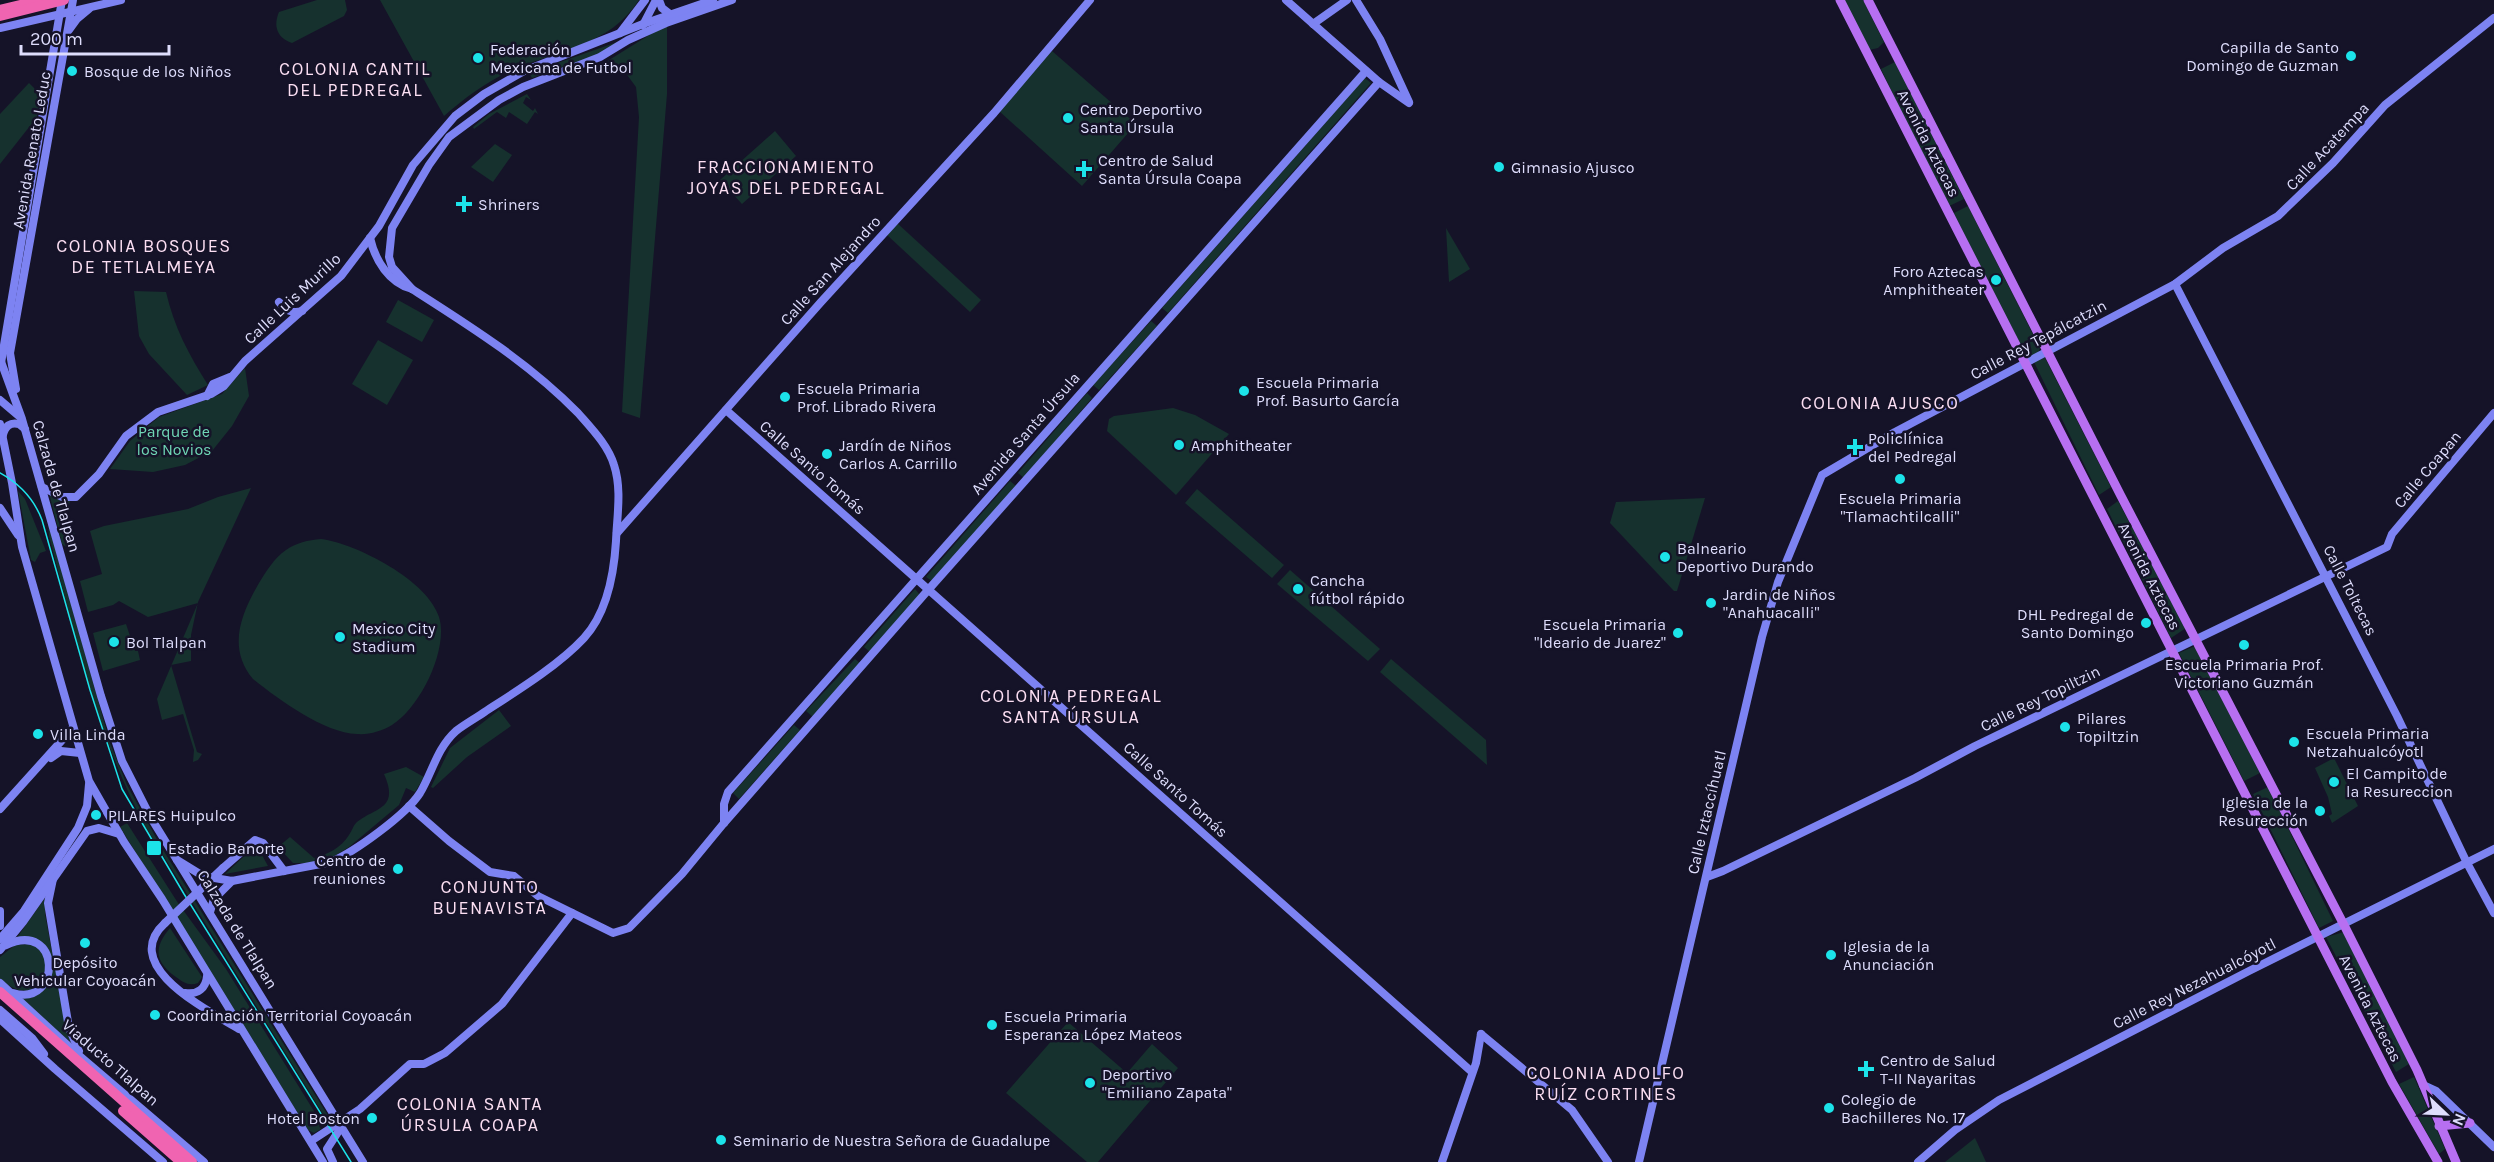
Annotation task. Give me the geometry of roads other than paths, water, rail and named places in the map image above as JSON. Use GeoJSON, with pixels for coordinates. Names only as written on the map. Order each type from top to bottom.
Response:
{"type":"FeatureCollection","features":[{"type":"Feature","properties":{"kind":"highway"},"geometry":{"type":"LineString","coordinates":[[0,9],[30,0]]}},
{"type":"Feature","properties":{"kind":"highway"},"geometry":{"type":"LineString","coordinates":[[0,17],[63,0]]}},
{"type":"Feature","properties":{"kind":"highway"},"geometry":{"type":"LineString","coordinates":[[0,9],[72,0]]}},
{"type":"Feature","properties":{"kind":"highway"},"geometry":{"type":"LineString","coordinates":[[0,17],[44,3]]}},
{"type":"Feature","properties":{"kind":"highway","name":"Viaducto Tlalpan"},"geometry":{"type":"LineString","coordinates":[[4,992],[192,1162]]}},
{"type":"Feature","properties":{"kind":"highway","name":"Viaducto Tlalpan"},"geometry":{"type":"LineString","coordinates":[[0,1001],[181,1162]]}},
{"type":"Feature","properties":{"kind":"main road","name":"Avenida Aztecas"},"geometry":{"type":"LineString","coordinates":[[1840,0],[2392,1082],[2438,1162]]}},
{"type":"Feature","properties":{"kind":"main road","name":"Avenida Aztecas"},"geometry":{"type":"LineString","coordinates":[[1868,0],[2344,926],[2423,1085],[2456,1162]]}},
{"type":"Feature","properties":{"kind":"main road"},"geometry":{"type":"LineString","coordinates":[[2439,1126],[2469,1123]]}},
{"type":"Feature","properties":{"kind":"main road"},"geometry":{"type":"LineString","coordinates":[[2447,1144],[2450,1131],[2456,1124]]}},
{"type":"Feature","properties":{"kind":"street","name":"Avenida Renato Leduc"},"geometry":{"type":"LineString","coordinates":[[0,363],[3,332],[63,0]]}},
{"type":"Feature","properties":{"kind":"street","name":"Avenida Renato Leduc"},"geometry":{"type":"LineString","coordinates":[[21,415],[10,353],[72,0]]}},
{"type":"Feature","properties":{"kind":"street"},"geometry":{"type":"LineString","coordinates":[[0,28],[121,0]]}},
{"type":"Feature","properties":{"kind":"street"},"geometry":{"type":"LineString","coordinates":[[616,37],[632,20],[645,0]]}},
{"type":"Feature","properties":{"kind":"street"},"geometry":{"type":"LineString","coordinates":[[628,40],[643,24],[657,0],[662,8],[671,15]]}},
{"type":"Feature","properties":{"kind":"street","name":"Calle Luis Murillo"},"geometry":{"type":"LineString","coordinates":[[42,487],[62,497],[76,497],[99,474],[126,436],[158,412],[207,396],[224,386],[245,361],[341,276],[370,238],[413,165],[454,116],[502,83],[524,71],[616,37],[643,24],[713,0]]}},
{"type":"Feature","properties":{"kind":"street"},"geometry":{"type":"LineString","coordinates":[[177,860],[203,876],[232,881],[331,862],[343,856],[409,806],[420,794],[434,762],[455,732],[531,681],[584,638],[600,614],[615,565],[618,498],[614,464],[591,427],[552,386],[524,364],[412,289],[392,267],[389,257],[392,228],[429,165],[449,137],[499,100],[523,87],[600,57],[628,40],[666,23],[732,0]]}},
{"type":"Feature","properties":{"kind":"street","name":"Calle San Alejandro"},"geometry":{"type":"LineString","coordinates":[[616,534],[889,225],[994,113],[1090,0]]}},
{"type":"Feature","properties":{"kind":"street"},"geometry":{"type":"LineString","coordinates":[[1286,0],[1379,82],[1410,103],[1380,39],[1356,0]]}},
{"type":"Feature","properties":{"kind":"street"},"geometry":{"type":"LineString","coordinates":[[1313,24],[1347,0]]}},
{"type":"Feature","properties":{"kind":"street"},"geometry":{"type":"LineString","coordinates":[[67,33],[77,19],[91,8]]}},
{"type":"Feature","properties":{"kind":"street","name":"Calle Acatempa"},"geometry":{"type":"LineString","coordinates":[[2175,284],[2218,251],[2290,207],[2385,105],[2494,18]]}},
{"type":"Feature","properties":{"kind":"street","name":"Avenida Santa Úrsula"},"geometry":{"type":"LineString","coordinates":[[724,823],[724,804],[728,792],[1366,71]]}},
{"type":"Feature","properties":{"kind":"street","name":"Avenida Santa Úrsula"},"geometry":{"type":"LineString","coordinates":[[572,913],[613,933],[623,931],[635,922],[682,874],[929,589],[1379,82]]}},
{"type":"Feature","properties":{"kind":"street"},"geometry":{"type":"LineString","coordinates":[[421,154],[429,165]]}},
{"type":"Feature","properties":{"kind":"street"},"geometry":{"type":"LineString","coordinates":[[413,165],[424,174]]}},
{"type":"Feature","properties":{"kind":"street"},"geometry":{"type":"LineString","coordinates":[[370,238],[384,270],[403,287],[412,289]]}},
{"type":"Feature","properties":{"kind":"street","name":"Calle Rey Tepálcatzin"},"geometry":{"type":"LineString","coordinates":[[1822,475],[1895,432],[2175,284]]}},
{"type":"Feature","properties":{"kind":"street","name":"Calle Toltecas"},"geometry":{"type":"LineString","coordinates":[[2175,284],[2327,576],[2467,863],[2494,913]]}},
{"type":"Feature","properties":{"kind":"street"},"geometry":{"type":"LineString","coordinates":[[279,302],[294,313],[303,311]]}},
{"type":"Feature","properties":{"kind":"street","name":"Calzada de Tlalpan"},"geometry":{"type":"LineString","coordinates":[[0,363],[21,415],[101,696],[122,761],[151,818],[363,1162]]}},
{"type":"Feature","properties":{"kind":"street"},"geometry":{"type":"LineString","coordinates":[[0,400],[21,415]]}},
{"type":"Feature","properties":{"kind":"street","name":"Calle Santo Tomás"},"geometry":{"type":"LineString","coordinates":[[726,410],[1472,1072]]}},
{"type":"Feature","properties":{"kind":"street","name":"Calle Coapan"},"geometry":{"type":"LineString","coordinates":[[2387,547],[2392,534],[2494,413]]}},
{"type":"Feature","properties":{"kind":"street"},"geometry":{"type":"LineString","coordinates":[[0,424],[20,537],[89,781],[119,834],[162,899],[207,976],[323,1162]]}},
{"type":"Feature","properties":{"kind":"street"},"geometry":{"type":"LineString","coordinates":[[3,438],[5,429],[11,424],[19,424],[25,429]]}},
{"type":"Feature","properties":{"kind":"street","name":"Calle Iztaccíhuatl"},"geometry":{"type":"LineString","coordinates":[[1639,1162],[1748,695],[1778,582],[1822,475]]}},
{"type":"Feature","properties":{"kind":"street"},"geometry":{"type":"LineString","coordinates":[[0,508],[20,537]]}},
{"type":"Feature","properties":{"kind":"street","name":"Calle Rey Topiltzin"},"geometry":{"type":"LineString","coordinates":[[1707,878],[2387,547]]}},
{"type":"Feature","properties":{"kind":"street"},"geometry":{"type":"LineString","coordinates":[[0,809],[73,728]]}},
{"type":"Feature","properties":{"kind":"street"},"geometry":{"type":"LineString","coordinates":[[30,775],[38,772],[61,751],[80,753]]}},
{"type":"Feature","properties":{"kind":"street"},"geometry":{"type":"LineString","coordinates":[[1,945],[78,828],[87,806],[89,781]]}},
{"type":"Feature","properties":{"kind":"street"},"geometry":{"type":"LineString","coordinates":[[311,1141],[340,1124],[386,1088],[410,1064],[424,1064],[445,1053],[502,1004],[572,913],[538,896],[514,876],[490,872],[449,841],[409,806]]}},
{"type":"Feature","properties":{"kind":"street"},"geometry":{"type":"LineString","coordinates":[[1,945],[87,831],[99,828],[119,834]]}},
{"type":"Feature","properties":{"kind":"street"},"geometry":{"type":"LineString","coordinates":[[242,1031],[160,974],[153,959],[154,938],[165,923],[255,840],[263,843],[284,871]]}},
{"type":"Feature","properties":{"kind":"street","name":"Calle Rey Nezahualcóyotl"},"geometry":{"type":"LineString","coordinates":[[1918,1162],[1955,1130],[1999,1100],[2249,971],[2344,926],[2494,849]]}},
{"type":"Feature","properties":{"kind":"street"},"geometry":{"type":"LineString","coordinates":[[53,879],[48,903],[68,1021],[73,1040],[85,1058]]}},
{"type":"Feature","properties":{"kind":"street"},"geometry":{"type":"LineString","coordinates":[[210,912],[214,899],[232,881]]}},
{"type":"Feature","properties":{"kind":"street"},"geometry":{"type":"LineString","coordinates":[[0,911],[0,926]]}},
{"type":"Feature","properties":{"kind":"street"},"geometry":{"type":"LineString","coordinates":[[1,945],[19,941],[36,944],[44,948],[49,957],[47,978],[36,991],[23,995],[4,992]]}},
{"type":"Feature","properties":{"kind":"street"},"geometry":{"type":"LineString","coordinates":[[185,993],[195,993],[200,990],[205,985],[207,976]]}},
{"type":"Feature","properties":{"kind":"street","name":"Viaducto Tlalpan"},"geometry":{"type":"LineString","coordinates":[[0,983],[4,992],[85,1058],[204,1162]]}},
{"type":"Feature","properties":{"kind":"street"},"geometry":{"type":"LineString","coordinates":[[0,1010],[32,1038],[55,1069]]}},
{"type":"Feature","properties":{"kind":"street"},"geometry":{"type":"LineString","coordinates":[[0,1019],[163,1162]]}},
{"type":"Feature","properties":{"kind":"street"},"geometry":{"type":"LineString","coordinates":[[1442,1162],[1472,1072],[1481,1034],[1572,1110],[1608,1162]]}},
{"type":"Feature","properties":{"kind":"street"},"geometry":{"type":"LineString","coordinates":[[2423,1085],[2436,1091],[2494,1147]]}},
{"type":"Feature","properties":{"kind":"street"},"geometry":{"type":"LineString","coordinates":[[333,1162],[327,1149],[338,1132],[340,1124]]}},
{"type":"Feature","properties":{"kind":"tram line"},"geometry":{"type":"LineString","coordinates":[[0,473],[26,493],[42,520],[90,690],[122,789],[184,894],[351,1162]]}},
{"type":"Feature","properties":{"kind":"place","name":"Capilla de Santo Domingo de Guzman"},"geometry":{"type":"Point","coordinates":[2351,56]}},
{"type":"Feature","properties":{"kind":"place","name":"Federación Mexicana de Futbol"},"geometry":{"type":"Point","coordinates":[478,58]}},
{"type":"Feature","properties":{"kind":"place","name":"Bosque de los Niños"},"geometry":{"type":"Point","coordinates":[72,71]}},
{"type":"Feature","properties":{"kind":"place","name":"Centro Deportivo Santa Úrsula"},"geometry":{"type":"Point","coordinates":[1068,118]}},
{"type":"Feature","properties":{"kind":"place","name":"Gimnasio Ajusco"},"geometry":{"type":"Point","coordinates":[1499,167]}},
{"type":"Feature","properties":{"kind":"place","name":"Centro de Salud Santa Úrsula Coapa"},"geometry":{"type":"Point","coordinates":[1084,169]}},
{"type":"Feature","properties":{"kind":"place","name":"Shriners"},"geometry":{"type":"Point","coordinates":[464,204]}},
{"type":"Feature","properties":{"kind":"place","name":"Foro Aztecas Amphitheater"},"geometry":{"type":"Point","coordinates":[1996,280]}},
{"type":"Feature","properties":{"kind":"place","name":"Escuela Primaria Prof. Basurto García"},"geometry":{"type":"Point","coordinates":[1244,391]}},
{"type":"Feature","properties":{"kind":"place","name":"Escuela Primaria Prof. Librado Rivera"},"geometry":{"type":"Point","coordinates":[785,397]}},
{"type":"Feature","properties":{"kind":"place","name":"Amphitheater"},"geometry":{"type":"Point","coordinates":[1179,445]}},
{"type":"Feature","properties":{"kind":"place","name":"Policlínica del Pedregal"},"geometry":{"type":"Point","coordinates":[1855,447]}},
{"type":"Feature","properties":{"kind":"place","name":"Jardín de Niños Carlos A. Carrillo"},"geometry":{"type":"Point","coordinates":[827,454]}},
{"type":"Feature","properties":{"kind":"place","name":"Escuela Primaria \"Tlamachtilcalli\""},"geometry":{"type":"Point","coordinates":[1900,479]}},
{"type":"Feature","properties":{"kind":"place","name":"Balneario Deportivo Durando"},"geometry":{"type":"Point","coordinates":[1665,557]}},
{"type":"Feature","properties":{"kind":"place","name":"Cancha fútbol rápido"},"geometry":{"type":"Point","coordinates":[1298,589]}},
{"type":"Feature","properties":{"kind":"place","name":"Jardin de Niños \"Anahuacalli\""},"geometry":{"type":"Point","coordinates":[1711,603]}},
{"type":"Feature","properties":{"kind":"place","name":"DHL Pedregal de Santo Domingo"},"geometry":{"type":"Point","coordinates":[2146,623]}},
{"type":"Feature","properties":{"kind":"place","name":"Escuela Primaria \"Ideario de Juarez\""},"geometry":{"type":"Point","coordinates":[1678,633]}},
{"type":"Feature","properties":{"kind":"place","name":"Mexico City Stadium"},"geometry":{"type":"Point","coordinates":[340,637]}},
{"type":"Feature","properties":{"kind":"place","name":"Bol Tlalpan"},"geometry":{"type":"Point","coordinates":[114,642]}},
{"type":"Feature","properties":{"kind":"place","name":"Escuela Primaria Prof. Victoriano Guzmán"},"geometry":{"type":"Point","coordinates":[2244,645]}},
{"type":"Feature","properties":{"kind":"place","name":"Pilares Topiltzin"},"geometry":{"type":"Point","coordinates":[2065,727]}},
{"type":"Feature","properties":{"kind":"place","name":"Villa Linda"},"geometry":{"type":"Point","coordinates":[38,734]}},
{"type":"Feature","properties":{"kind":"place","name":"Escuela Primaria Netzahualcóyotl"},"geometry":{"type":"Point","coordinates":[2294,742]}},
{"type":"Feature","properties":{"kind":"place","name":"El Campito de la Resureccion"},"geometry":{"type":"Point","coordinates":[2334,782]}},
{"type":"Feature","properties":{"kind":"place","name":"Iglesia de la Resurección"},"geometry":{"type":"Point","coordinates":[2320,811]}},
{"type":"Feature","properties":{"kind":"place","name":"PILARES Huipulco"},"geometry":{"type":"Point","coordinates":[96,815]}},
{"type":"Feature","properties":{"kind":"place","name":"Estadio Banorte"},"geometry":{"type":"Point","coordinates":[154,848]}},
{"type":"Feature","properties":{"kind":"place","name":"Centro de reuniones"},"geometry":{"type":"Point","coordinates":[398,869]}},
{"type":"Feature","properties":{"kind":"place","name":"Depósito Vehicular Coyoacán"},"geometry":{"type":"Point","coordinates":[85,943]}},
{"type":"Feature","properties":{"kind":"place","name":"Iglesia de la Anunciación"},"geometry":{"type":"Point","coordinates":[1831,955]}},
{"type":"Feature","properties":{"kind":"place","name":"Coordinación Territorial Coyoacán"},"geometry":{"type":"Point","coordinates":[155,1015]}},
{"type":"Feature","properties":{"kind":"place","name":"Escuela Primaria Esperanza López Mateos"},"geometry":{"type":"Point","coordinates":[992,1025]}},
{"type":"Feature","properties":{"kind":"place","name":"Centro de Salud T-II Nayaritas"},"geometry":{"type":"Point","coordinates":[1866,1069]}},
{"type":"Feature","properties":{"kind":"place","name":"Deportivo \"Emiliano Zapata\""},"geometry":{"type":"Point","coordinates":[1090,1083]}},
{"type":"Feature","properties":{"kind":"place","name":"Colegio de Bachilleres No. 17"},"geometry":{"type":"Point","coordinates":[1829,1108]}},
{"type":"Feature","properties":{"kind":"place","name":"Hotel Boston"},"geometry":{"type":"Point","coordinates":[372,1118]}},
{"type":"Feature","properties":{"kind":"place","name":"Seminario de Nuestra Señora de Guadalupe"},"geometry":{"type":"Point","coordinates":[721,1140]}},
{"type":"Feature","properties":{"kind":"district","name":"COLONIA CANTIL DEL PEDREGAL"},"geometry":{"type":"Point","coordinates":[355,79]}},
{"type":"Feature","properties":{"kind":"district","name":"FRACCIONAMIENTO JOYAS DEL PEDREGAL"},"geometry":{"type":"Point","coordinates":[786,177]}},
{"type":"Feature","properties":{"kind":"district","name":"COLONIA BOSQUES DE TETLALMEYA"},"geometry":{"type":"Point","coordinates":[144,256]}},
{"type":"Feature","properties":{"kind":"district","name":"COLONIA AJUSCO"},"geometry":{"type":"Point","coordinates":[1880,403]}},
{"type":"Feature","properties":{"kind":"district","name":"COLONIA PEDREGAL SANTA ÚRSULA"},"geometry":{"type":"Point","coordinates":[1071,706]}},
{"type":"Feature","properties":{"kind":"district","name":"CONJUNTO BUENAVISTA"},"geometry":{"type":"Point","coordinates":[490,897]}},
{"type":"Feature","properties":{"kind":"district","name":"COLONIA ADOLFO RUÍZ CORTINES"},"geometry":{"type":"Point","coordinates":[1606,1083]}},
{"type":"Feature","properties":{"kind":"district","name":"COLONIA SANTA ÚRSULA COAPA"},"geometry":{"type":"Point","coordinates":[470,1114]}},
{"type":"Feature","properties":{"kind":"park label","name":"Parque de los Novios"},"geometry":{"type":"Point","coordinates":[174,440]}}]}
